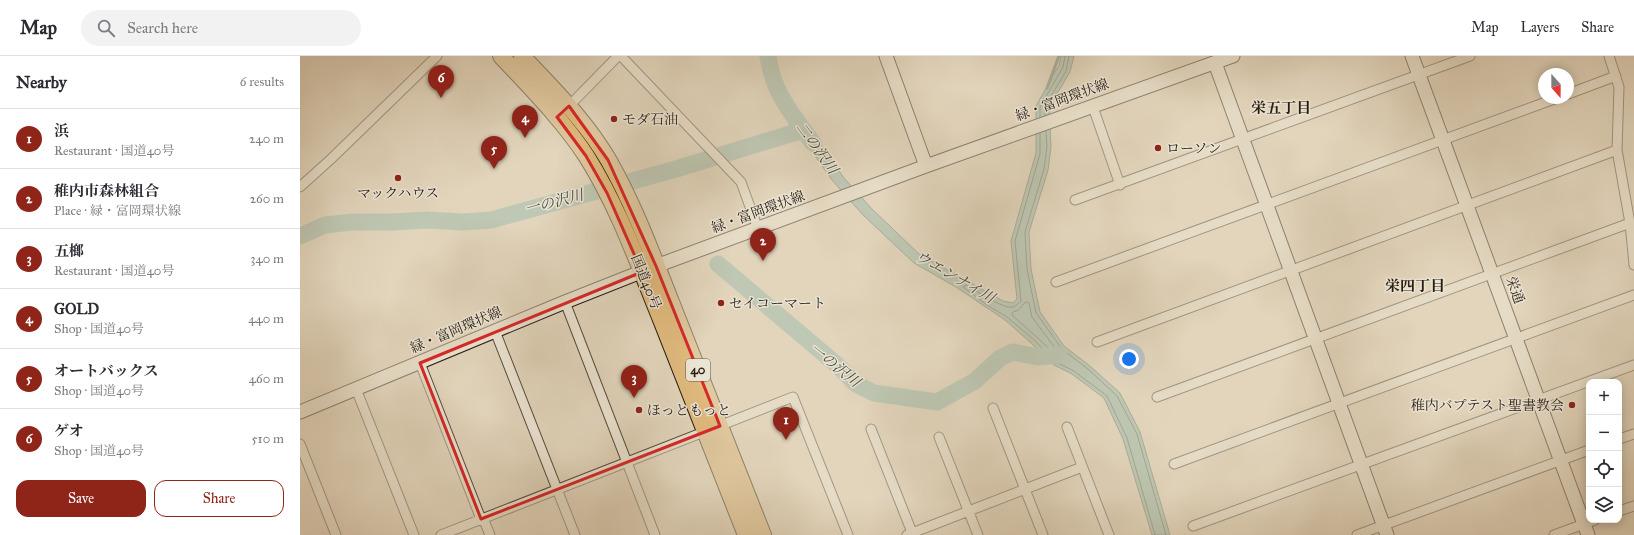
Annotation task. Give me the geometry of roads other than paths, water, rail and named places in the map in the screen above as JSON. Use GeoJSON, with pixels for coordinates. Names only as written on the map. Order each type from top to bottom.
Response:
{"type":"FeatureCollection","features":[{"type":"Feature","properties":{"kind":"highway","name":"国道40号"},"geometry":{"type":"LineString","coordinates":[[501,56],[557,117],[624,209]]}},
{"type":"Feature","properties":{"kind":"highway","name":"国道40号"},"geometry":{"type":"LineString","coordinates":[[522,56],[569,106],[596,142],[616,174],[624,209],[649,269],[720,426],[763,535]]}},
{"type":"Feature","properties":{"kind":"highway","name":"国道40号"},"geometry":{"type":"LineString","coordinates":[[649,269],[705,432],[746,535]]}},
{"type":"Feature","properties":{"kind":"street"},"geometry":{"type":"LineString","coordinates":[[300,187],[437,56]]}},
{"type":"Feature","properties":{"kind":"street"},"geometry":{"type":"LineString","coordinates":[[557,117],[620,56],[741,182],[758,229]]}},
{"type":"Feature","properties":{"kind":"street"},"geometry":{"type":"LineString","coordinates":[[886,56],[926,166]]}},
{"type":"Feature","properties":{"kind":"street","name":"緑・富岡環状線"},"geometry":{"type":"LineString","coordinates":[[300,412],[565,302],[649,269],[811,210],[904,174],[1233,56]]}},
{"type":"Feature","properties":{"kind":"street","name":"栄通"},"geometry":{"type":"LineString","coordinates":[[1412,56],[1516,339],[1562,461],[1589,526]]}},
{"type":"Feature","properties":{"kind":"street"},"geometry":{"type":"LineString","coordinates":[[1075,200],[1120,185],[1470,56]]}},
{"type":"Feature","properties":{"kind":"street"},"geometry":{"type":"LineString","coordinates":[[1609,56],[1619,87],[1617,150],[1630,223],[1634,265]]}},
{"type":"Feature","properties":{"kind":"street"},"geometry":{"type":"LineString","coordinates":[[1215,63],[1385,530]]}},
{"type":"Feature","properties":{"kind":"street"},"geometry":{"type":"LineString","coordinates":[[1574,92],[1616,76]]}},
{"type":"Feature","properties":{"kind":"street"},"geometry":{"type":"LineString","coordinates":[[1056,282],[1541,104]]}},
{"type":"Feature","properties":{"kind":"street"},"geometry":{"type":"LineString","coordinates":[[1092,107],[1120,185]]}},
{"type":"Feature","properties":{"kind":"street"},"geometry":{"type":"LineString","coordinates":[[1096,342],[1617,150]]}},
{"type":"Feature","properties":{"kind":"street"},"geometry":{"type":"LineString","coordinates":[[1156,397],[1630,223]]}},
{"type":"Feature","properties":{"kind":"street"},"geometry":{"type":"LineString","coordinates":[[1174,464],[1634,295]]}},
{"type":"Feature","properties":{"kind":"street"},"geometry":{"type":"LineString","coordinates":[[565,302],[655,535]]}},
{"type":"Feature","properties":{"kind":"street"},"geometry":{"type":"LineString","coordinates":[[495,331],[575,535]]}},
{"type":"Feature","properties":{"kind":"street"},"geometry":{"type":"LineString","coordinates":[[420,363],[482,519],[490,535]]}},
{"type":"Feature","properties":{"kind":"street"},"geometry":{"type":"LineString","coordinates":[[1193,526],[1634,365]]}},
{"type":"Feature","properties":{"kind":"street"},"geometry":{"type":"LineString","coordinates":[[356,389],[414,535]]}},
{"type":"Feature","properties":{"kind":"street"},"geometry":{"type":"LineString","coordinates":[[441,535],[793,397],[848,535]]}},
{"type":"Feature","properties":{"kind":"street"},"geometry":{"type":"LineString","coordinates":[[993,408],[1043,535]]}},
{"type":"Feature","properties":{"kind":"street"},"geometry":{"type":"LineString","coordinates":[[1067,427],[1109,535]]}},
{"type":"Feature","properties":{"kind":"street"},"geometry":{"type":"LineString","coordinates":[[871,429],[911,534],[1082,467]]}},
{"type":"Feature","properties":{"kind":"street"},"geometry":{"type":"LineString","coordinates":[[1622,438],[1634,434]]}},
{"type":"Feature","properties":{"kind":"street"},"geometry":{"type":"LineString","coordinates":[[939,437],[978,535]]}},
{"type":"Feature","properties":{"kind":"street"},"geometry":{"type":"LineString","coordinates":[[300,444],[336,535]]}},
{"type":"Feature","properties":{"kind":"street"},"geometry":{"type":"LineString","coordinates":[[1357,535],[1385,530],[1587,451]]}},
{"type":"Feature","properties":{"kind":"street"},"geometry":{"type":"LineString","coordinates":[[1622,510],[1634,506]]}},
{"type":"Feature","properties":{"kind":"street"},"geometry":{"type":"LineString","coordinates":[[1554,535],[1589,526]]}},
{"type":"Feature","properties":{"kind":"water"},"geometry":{"type":"Polygon","coordinates":[[[1061,56],[1074,56],[1070,72],[1049,107],[1051,147],[1048,170],[1029,232],[1031,269],[1040,312],[1064,346],[1090,366],[1120,393],[1140,432],[1170,535],[1152,535],[1123,439],[1104,398],[1072,374],[1054,365],[1005,320],[956,287],[914,263],[863,215],[832,180],[794,126],[806,123],[844,178],[872,209],[919,254],[1003,301],[1013,303],[1017,299],[1011,241],[1036,153],[1036,106],[1059,65],[1061,56]]]}},
{"type":"Feature","properties":{"kind":"waterway","name":"二の沢川"},"geometry":{"type":"LineString","coordinates":[[768,56],[774,81],[784,102],[813,143]]}},
{"type":"Feature","properties":{"kind":"waterway","name":"ウエンナイ川"},"geometry":{"type":"LineString","coordinates":[[1047,88],[1059,56]]}},
{"type":"Feature","properties":{"kind":"waterway","name":"一の沢川"},"geometry":{"type":"LineString","coordinates":[[300,236],[325,225],[352,222],[427,220],[463,222],[491,220],[676,169],[803,130]]}},
{"type":"Feature","properties":{"kind":"waterway","name":"一の沢川"},"geometry":{"type":"LineString","coordinates":[[718,264],[836,364],[856,384],[874,393],[937,402],[975,381],[1000,358],[1013,352],[1038,357],[1059,355]]}},
{"type":"Feature","properties":{"kind":"place","name":"ゲオ"},"geometry":{"type":"Point","coordinates":[441,98]}},
{"type":"Feature","properties":{"kind":"place","name":"モダ石油"},"geometry":{"type":"Point","coordinates":[614,119]}},
{"type":"Feature","properties":{"kind":"place","name":"GOLD"},"geometry":{"type":"Point","coordinates":[525,138]}},
{"type":"Feature","properties":{"kind":"place","name":"ローソン"},"geometry":{"type":"Point","coordinates":[1158,148]}},
{"type":"Feature","properties":{"kind":"place","name":"オートバックス"},"geometry":{"type":"Point","coordinates":[494,169]}},
{"type":"Feature","properties":{"kind":"place","name":"マックハウス"},"geometry":{"type":"Point","coordinates":[398,178]}},
{"type":"Feature","properties":{"kind":"place","name":"稚内市森林組合"},"geometry":{"type":"Point","coordinates":[763,261]}},
{"type":"Feature","properties":{"kind":"place","name":"セイコーマート"},"geometry":{"type":"Point","coordinates":[721,303]}},
{"type":"Feature","properties":{"kind":"place","name":"五榔"},"geometry":{"type":"Point","coordinates":[634,398]}},
{"type":"Feature","properties":{"kind":"place","name":"稚内バプテスト聖書教会"},"geometry":{"type":"Point","coordinates":[1572,405]}},
{"type":"Feature","properties":{"kind":"place","name":"ほっともっと"},"geometry":{"type":"Point","coordinates":[639,410]}},
{"type":"Feature","properties":{"kind":"place","name":"浜"},"geometry":{"type":"Point","coordinates":[786,440]}},
{"type":"Feature","properties":{"kind":"district","name":"栄五丁目"},"geometry":{"type":"Point","coordinates":[1281,108]}},
{"type":"Feature","properties":{"kind":"district","name":"栄四丁目"},"geometry":{"type":"Point","coordinates":[1415,286]}}]}
